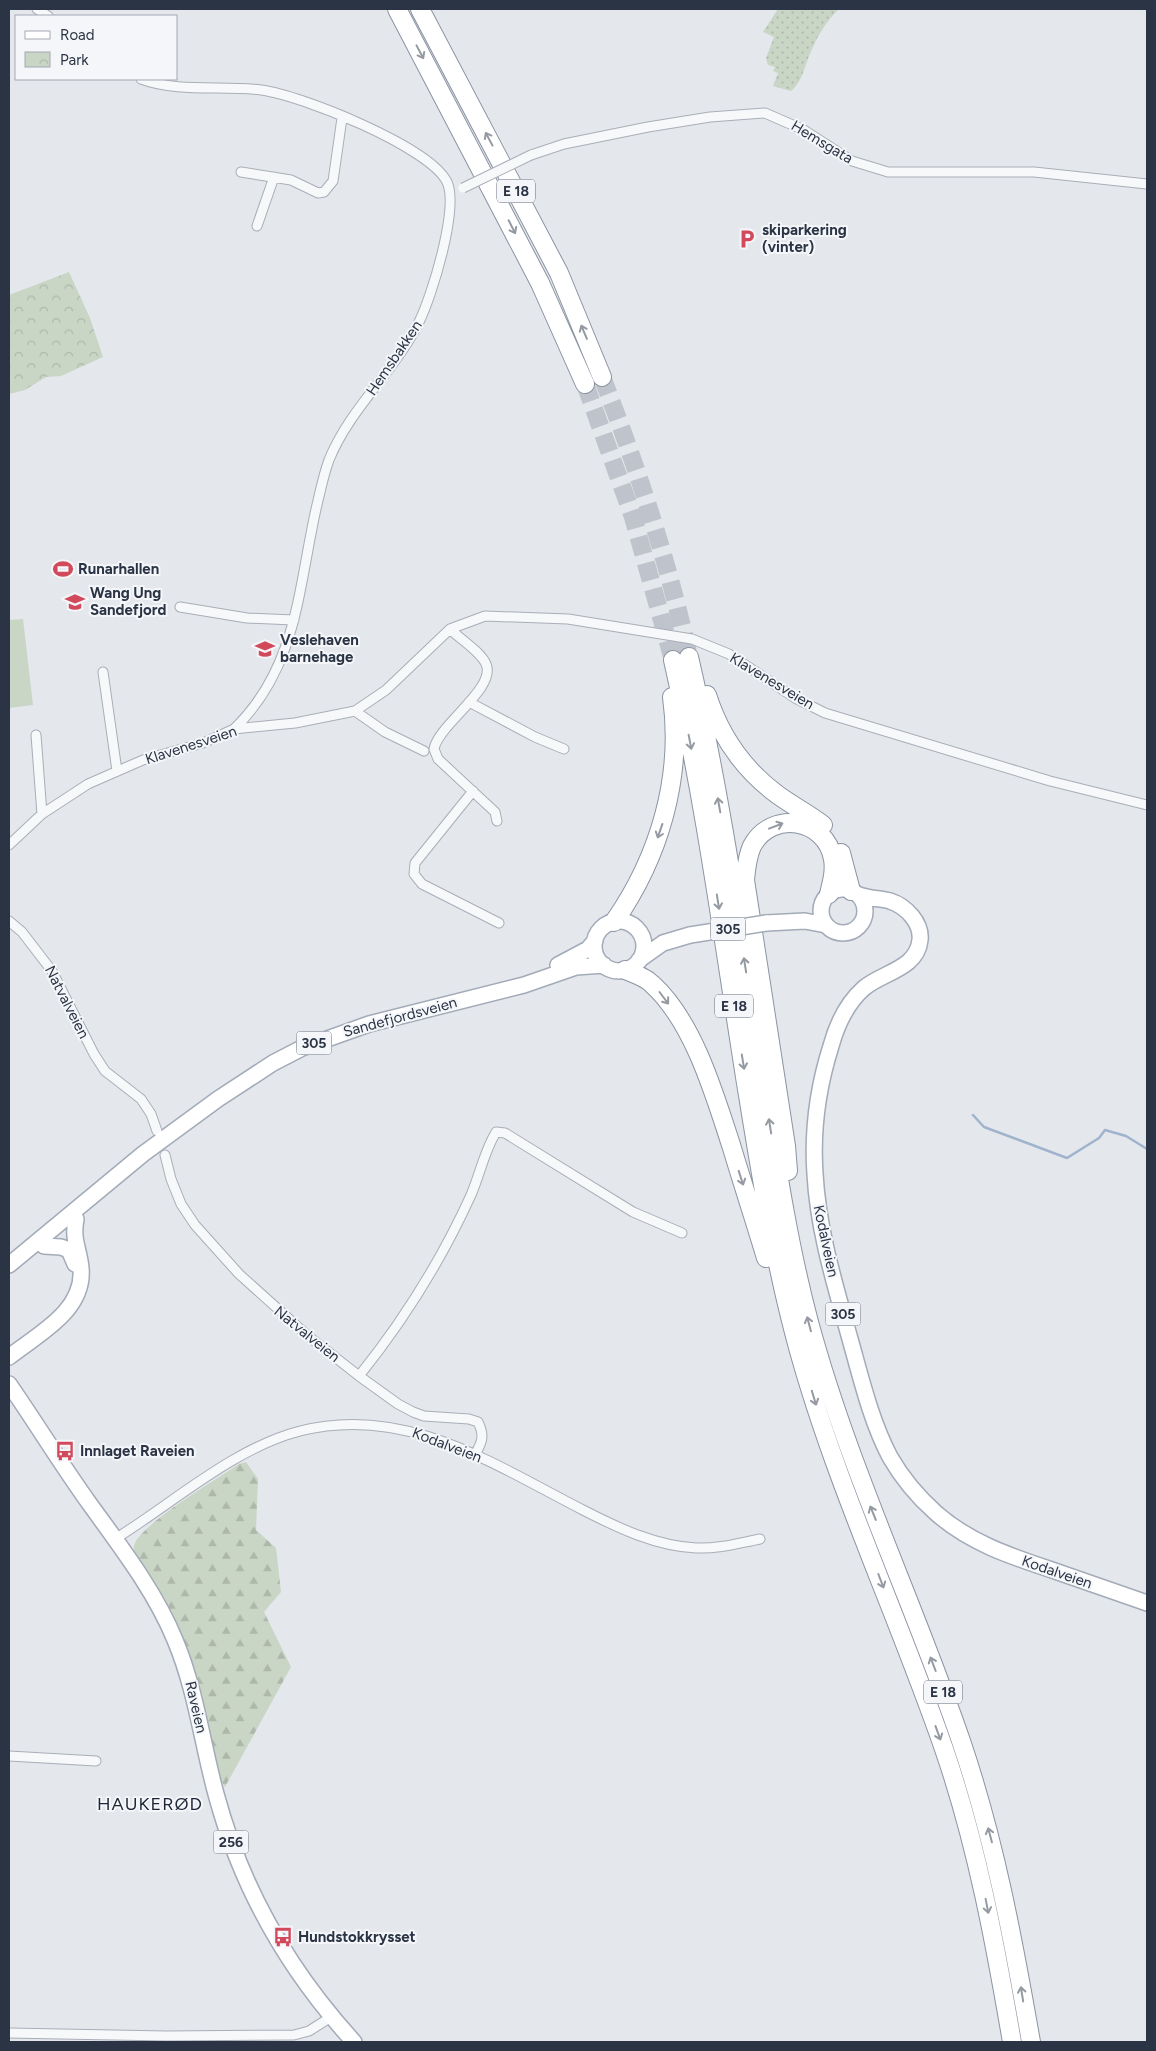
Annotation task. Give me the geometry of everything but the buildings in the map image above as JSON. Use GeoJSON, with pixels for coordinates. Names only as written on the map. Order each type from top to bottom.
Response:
{"type":"FeatureCollection","features":[{"type":"Feature","properties":{"kind":"highway","name":"E 18"},"geometry":{"type":"LineString","coordinates":[[397,9],[540,283],[586,384]]}},
{"type":"Feature","properties":{"kind":"highway","name":"E 18"},"geometry":{"type":"LineString","coordinates":[[420,9],[559,273],[602,377]]}},
{"type":"Feature","properties":{"kind":"highway","name":"E 18"},"geometry":{"type":"LineString","coordinates":[[681,658],[717,791],[785,1214],[802,1294],[818,1353],[847,1443],[946,1700],[979,1797],[1006,1903],[1030,2042]]}},
{"type":"Feature","properties":{"kind":"highway","name":"E 18"},"geometry":{"type":"LineString","coordinates":[[681,658],[710,855],[769,1219],[799,1352],[831,1449],[930,1709],[964,1813],[987,1905],[1012,2042]]}},
{"type":"Feature","properties":{"kind":"highway"},"geometry":{"type":"LineString","coordinates":[[681,658],[735,753],[756,776],[779,796],[830,831],[838,845],[854,892]]}},
{"type":"Feature","properties":{"kind":"highway"},"geometry":{"type":"LineString","coordinates":[[614,922],[656,843],[671,791],[674,744],[672,701],[681,658]]}},
{"type":"Feature","properties":{"kind":"highway","name":"E 18"},"geometry":{"type":"LineString","coordinates":[[802,1294],[806,1280],[792,1213],[786,1146],[746,887],[746,866],[752,846],[766,830],[776,825],[793,822],[811,827],[825,839],[833,858],[833,878],[826,898]]}},
{"type":"Feature","properties":{"kind":"highway"},"geometry":{"type":"LineString","coordinates":[[632,965],[658,990],[680,1022],[700,1059],[716,1100],[762,1243],[789,1341],[799,1352]]}},
{"type":"Feature","properties":{"kind":"main road","name":"305"},"geometry":{"type":"LineString","coordinates":[[766,923],[802,913],[840,889],[854,892],[868,899],[892,902],[904,909]]}},
{"type":"Feature","properties":{"kind":"main road"},"geometry":{"type":"LineString","coordinates":[[854,892],[864,906],[861,923]]}},
{"type":"Feature","properties":{"kind":"main road"},"geometry":{"type":"LineString","coordinates":[[826,898],[821,914],[826,925]]}},
{"type":"Feature","properties":{"kind":"main road","name":"305"},"geometry":{"type":"LineString","coordinates":[[595,941],[602,928],[614,922],[626,922],[640,932],[661,936],[690,935],[766,923],[805,920],[826,925],[841,933],[852,931],[869,914],[882,909],[904,909]]}},
{"type":"Feature","properties":{"kind":"main road","name":"Kodalveien"},"geometry":{"type":"LineString","coordinates":[[904,909],[912,916],[919,928],[920,936],[917,951],[908,963],[865,988],[842,1016],[832,1042],[822,1078],[814,1146],[817,1198],[828,1256],[855,1358],[877,1428],[890,1457],[907,1482],[926,1504],[962,1533],[1006,1554],[1147,1603]]}},
{"type":"Feature","properties":{"kind":"main road"},"geometry":{"type":"LineString","coordinates":[[632,965],[644,943],[640,932]]}},
{"type":"Feature","properties":{"kind":"main road","name":"305"},"geometry":{"type":"LineString","coordinates":[[604,965],[614,970],[632,965],[663,943],[690,935]]}},
{"type":"Feature","properties":{"kind":"main road"},"geometry":{"type":"LineString","coordinates":[[595,941],[596,955],[604,965]]}},
{"type":"Feature","properties":{"kind":"main road","name":"Sandefjordsveien"},"geometry":{"type":"LineString","coordinates":[[467,999],[572,960],[588,949],[595,941]]}},
{"type":"Feature","properties":{"kind":"main road","name":"Sandefjordsveien"},"geometry":{"type":"LineString","coordinates":[[9,1265],[143,1154],[242,1082],[302,1048],[369,1024],[524,985],[576,967],[604,965]]}},
{"type":"Feature","properties":{"kind":"main road","name":"Sandefjordsveien"},"geometry":{"type":"LineString","coordinates":[[9,1275],[179,1129]]}},
{"type":"Feature","properties":{"kind":"main road"},"geometry":{"type":"LineString","coordinates":[[9,1357],[64,1314],[77,1295],[81,1279],[81,1266],[74,1239],[76,1218]]}},
{"type":"Feature","properties":{"kind":"main road"},"geometry":{"type":"LineString","coordinates":[[9,1343],[59,1310],[70,1298],[74,1287],[76,1276],[74,1259],[69,1250],[61,1247],[44,1246]]}},
{"type":"Feature","properties":{"kind":"main road","name":"Raveien"},"geometry":{"type":"LineString","coordinates":[[9,1384],[115,1539],[163,1616],[186,1667],[221,1811],[248,1885],[288,1958],[331,2017],[354,2042]]}},
{"type":"Feature","properties":{"kind":"street","name":"Hemsbakken"},"geometry":{"type":"LineString","coordinates":[[144,80],[167,86],[244,88],[273,92],[310,102],[342,118],[367,127],[426,159],[441,174],[450,193],[451,208],[448,228],[430,294],[418,324],[348,424],[330,458],[314,519],[288,643],[272,681],[250,713],[234,729]]}},
{"type":"Feature","properties":{"kind":"street","name":"Hemsgata"},"geometry":{"type":"LineString","coordinates":[[450,193],[531,155],[564,144],[648,127],[718,116],[766,113],[804,130],[852,161],[888,172],[1034,172],[1147,184]]}},
{"type":"Feature","properties":{"kind":"street"},"geometry":{"type":"LineString","coordinates":[[241,172],[291,180],[318,193],[324,192],[333,181],[342,118]]}},
{"type":"Feature","properties":{"kind":"street"},"geometry":{"type":"LineString","coordinates":[[257,226],[274,178]]}},
{"type":"Feature","properties":{"kind":"street"},"geometry":{"type":"LineString","coordinates":[[180,607],[247,618],[294,620]]}},
{"type":"Feature","properties":{"kind":"street","name":"Klavenesveien"},"geometry":{"type":"LineString","coordinates":[[9,845],[42,814],[88,784],[143,760],[204,743],[234,729],[294,723],[355,711],[386,690],[450,629],[485,616],[562,618],[692,640],[729,654],[795,698],[825,713],[1050,781],[1147,805]]}},
{"type":"Feature","properties":{"kind":"street"},"geometry":{"type":"LineString","coordinates":[[450,629],[483,658],[487,667],[483,682],[469,702],[440,735],[434,750],[438,760],[495,812],[497,821]]}},
{"type":"Feature","properties":{"kind":"street"},"geometry":{"type":"LineString","coordinates":[[102,672],[117,771]]}},
{"type":"Feature","properties":{"kind":"street"},"geometry":{"type":"LineString","coordinates":[[469,702],[535,737],[564,749]]}},
{"type":"Feature","properties":{"kind":"street"},"geometry":{"type":"LineString","coordinates":[[355,711],[385,732],[424,751]]}},
{"type":"Feature","properties":{"kind":"street"},"geometry":{"type":"LineString","coordinates":[[36,735],[42,814]]}},
{"type":"Feature","properties":{"kind":"street"},"geometry":{"type":"LineString","coordinates":[[473,791],[415,863],[414,874],[422,884],[499,923]]}},
{"type":"Feature","properties":{"kind":"street","name":"Natvalveien"},"geometry":{"type":"LineString","coordinates":[[9,921],[22,932],[52,971],[104,1071],[141,1099],[151,1114],[157,1131]]}},
{"type":"Feature","properties":{"kind":"street"},"geometry":{"type":"LineString","coordinates":[[360,1376],[394,1332],[439,1259],[472,1194],[490,1143],[496,1132],[506,1133],[633,1212],[682,1233]]}},
{"type":"Feature","properties":{"kind":"street","name":"Natvalveien"},"geometry":{"type":"LineString","coordinates":[[165,1155],[171,1179],[181,1204],[195,1226],[265,1299],[360,1376],[398,1404],[424,1416],[470,1419],[478,1422],[482,1431],[483,1441],[475,1455]]}},
{"type":"Feature","properties":{"kind":"street","name":"Kodalveien"},"geometry":{"type":"LineString","coordinates":[[115,1539],[245,1453],[299,1431],[340,1424],[391,1426],[431,1436],[475,1455],[590,1514],[659,1542],[679,1546],[713,1548],[760,1538]]}},
{"type":"Feature","properties":{"kind":"street"},"geometry":{"type":"LineString","coordinates":[[9,1756],[96,1760]]}},
{"type":"Feature","properties":{"kind":"street"},"geometry":{"type":"LineString","coordinates":[[9,2033],[166,2036],[294,2035],[308,2032],[331,2017]]}},
{"type":"Feature","properties":{"kind":"green space"},"geometry":{"type":"Polygon","coordinates":[[[778,9],[839,9],[821,31],[800,79],[791,91],[773,86],[778,73],[773,71],[775,67],[768,65],[766,58],[774,37],[763,32],[778,9]]]}},
{"type":"Feature","properties":{"kind":"green space"},"geometry":{"type":"Polygon","coordinates":[[[69,272],[90,318],[103,357],[61,376],[46,377],[25,390],[9,394],[9,295],[69,272]]]}},
{"type":"Feature","properties":{"kind":"green space"},"geometry":{"type":"Polygon","coordinates":[[[23,619],[33,705],[9,708],[9,620],[23,619]]]}},
{"type":"Feature","properties":{"kind":"green space"},"geometry":{"type":"Polygon","coordinates":[[[246,1462],[258,1479],[256,1530],[276,1548],[281,1592],[264,1612],[291,1667],[225,1787],[219,1778],[203,1699],[184,1640],[171,1614],[133,1553],[135,1543],[147,1528],[186,1499],[239,1464],[246,1462]]]}},
{"type":"Feature","properties":{"kind":"waterway"},"geometry":{"type":"LineString","coordinates":[[973,1115],[984,1127],[1067,1158],[1099,1138],[1105,1130],[1126,1136],[1147,1149]]}},
{"type":"Feature","properties":{"kind":"tunnel"},"geometry":{"type":"LineString","coordinates":[[602,377],[628,446],[662,550],[689,657]]}},
{"type":"Feature","properties":{"kind":"tunnel"},"geometry":{"type":"LineString","coordinates":[[585,384],[633,517],[673,660]]}},
{"type":"Feature","properties":{"kind":"place","name":"skiparkering (vinter)"},"geometry":{"type":"Point","coordinates":[747,239]}},
{"type":"Feature","properties":{"kind":"place","name":"Runarhallen"},"geometry":{"type":"Point","coordinates":[63,569]}},
{"type":"Feature","properties":{"kind":"place","name":"Wang Ung Sandefjord"},"geometry":{"type":"Point","coordinates":[75,602]}},
{"type":"Feature","properties":{"kind":"place","name":"Veslehaven barnehage"},"geometry":{"type":"Point","coordinates":[265,649]}},
{"type":"Feature","properties":{"kind":"place","name":"Innlaget Raveien"},"geometry":{"type":"Point","coordinates":[65,1451]}},
{"type":"Feature","properties":{"kind":"place","name":"Hundstokkrysset"},"geometry":{"type":"Point","coordinates":[283,1937]}},
{"type":"Feature","properties":{"kind":"district","name":"HAUKERØD"},"geometry":{"type":"Point","coordinates":[150,1804]}}]}
